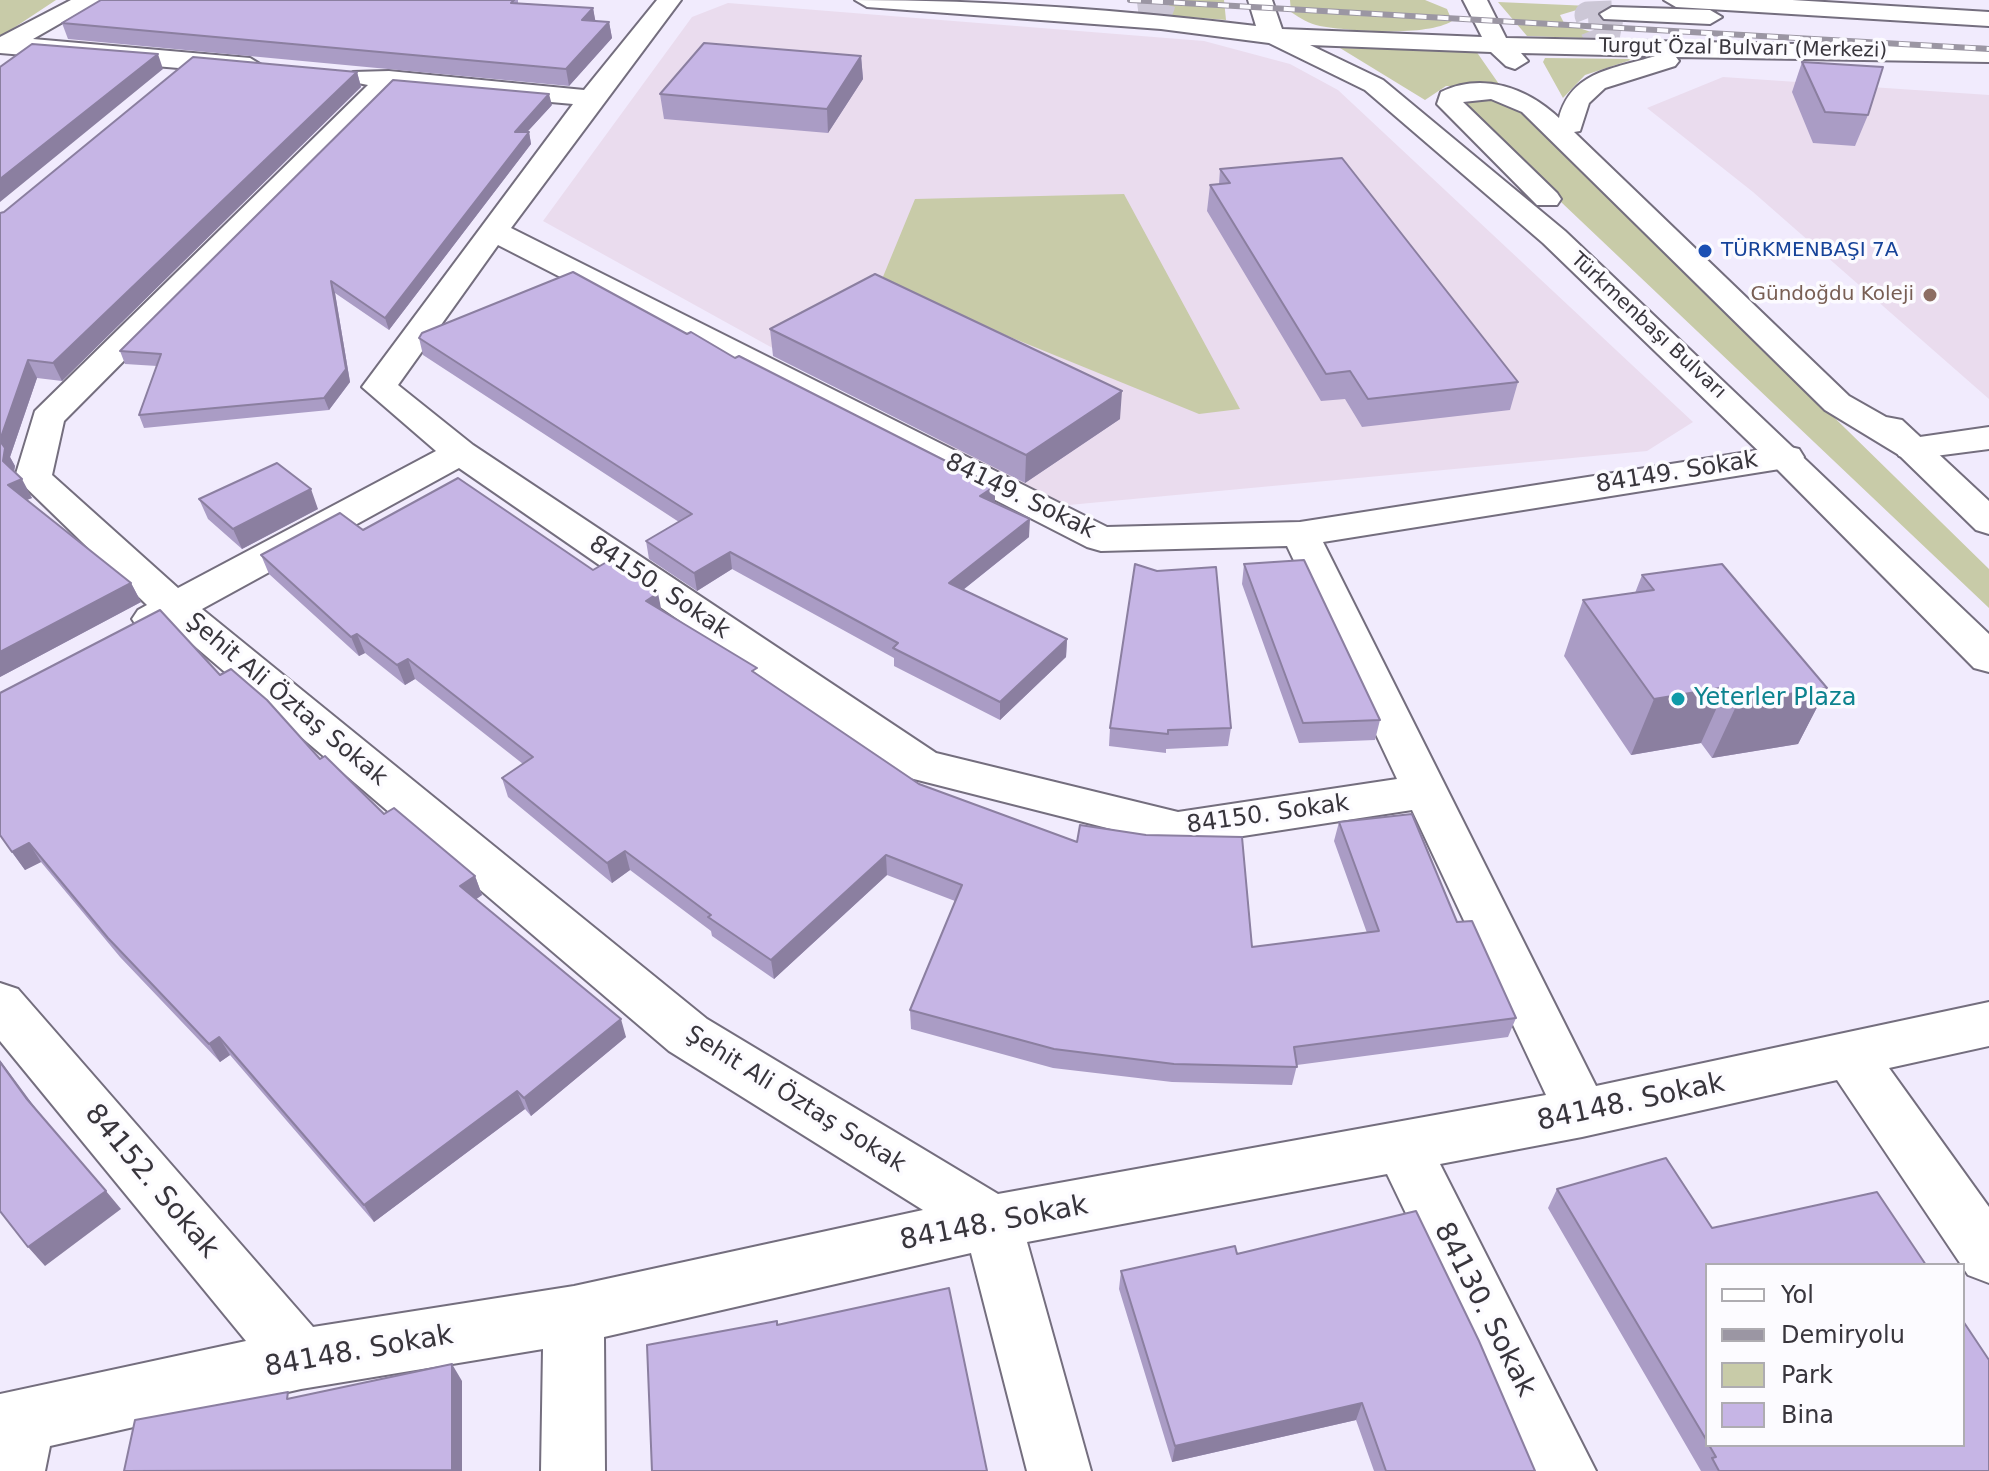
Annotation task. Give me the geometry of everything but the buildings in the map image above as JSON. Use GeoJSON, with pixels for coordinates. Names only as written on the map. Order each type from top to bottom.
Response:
{"type":"FeatureCollection","features":[{"type":"Feature","properties":{"kind":"street"},"geometry":{"type":"LineString","coordinates":[[2,46],[89,0]]}},
{"type":"Feature","properties":{"kind":"street","name":"84150. Sokak"},"geometry":{"type":"LineString","coordinates":[[669,0],[591,98],[379,387],[460,453],[922,766],[1178,829],[1423,792]]}},
{"type":"Feature","properties":{"kind":"street","name":"Turgut Özal Bulvarı (Merkezi)"},"geometry":{"type":"LineString","coordinates":[[867,0],[1161,22],[1275,36],[1498,45],[1989,55]]}},
{"type":"Feature","properties":{"kind":"street"},"geometry":{"type":"LineString","coordinates":[[987,0],[1138,10]]}},
{"type":"Feature","properties":{"kind":"street"},"geometry":{"type":"LineString","coordinates":[[1260,0],[1265,22],[1275,36]]}},
{"type":"Feature","properties":{"kind":"street"},"geometry":{"type":"LineString","coordinates":[[1475,0],[1498,45],[1535,79],[1571,125],[1989,522]]}},
{"type":"Feature","properties":{"kind":"street","name":"Turgut Özal Bulvarı (Merkezi)"},"geometry":{"type":"LineString","coordinates":[[1676,0],[1822,5],[1989,19]]}},
{"type":"Feature","properties":{"kind":"street"},"geometry":{"type":"LineString","coordinates":[[1822,5],[1755,19],[1617,25],[1894,51]]}},
{"type":"Feature","properties":{"kind":"street","name":"Türkmenbaşı Bulvarı"},"geometry":{"type":"LineString","coordinates":[[1275,36],[1342,72],[1374,85],[1402,112],[1554,237],[1786,457],[1989,658]]}},
{"type":"Feature","properties":{"kind":"street"},"geometry":{"type":"LineString","coordinates":[[2,46],[269,68]]}},
{"type":"Feature","properties":{"kind":"street"},"geometry":{"type":"LineString","coordinates":[[1571,125],[1577,100],[1596,83],[1669,60],[1894,51]]}},
{"type":"Feature","properties":{"kind":"street"},"geometry":{"type":"LineString","coordinates":[[169,81],[193,61]]}},
{"type":"Feature","properties":{"kind":"street"},"geometry":{"type":"LineString","coordinates":[[344,75],[591,98]]}},
{"type":"Feature","properties":{"kind":"street","name":"Şehit Ali Öztaş Sokak"},"geometry":{"type":"LineString","coordinates":[[389,79],[47,418],[33,477],[175,608],[688,1035],[992,1222]]}},
{"type":"Feature","properties":{"kind":"street"},"geometry":{"type":"LineString","coordinates":[[1554,237],[1547,197],[1450,104],[1450,98],[1468,92],[1504,92],[1531,106],[1837,403],[1912,448],[1989,438]]}},
{"type":"Feature","properties":{"kind":"street","name":"84149. Sokak"},"geometry":{"type":"LineString","coordinates":[[494,231],[1101,539],[1300,534],[1786,457]]}},
{"type":"Feature","properties":{"kind":"street"},"geometry":{"type":"LineString","coordinates":[[121,635],[460,453]]}},
{"type":"Feature","properties":{"kind":"street"},"geometry":{"type":"LineString","coordinates":[[1300,534],[1582,1113]]}},
{"type":"Feature","properties":{"kind":"street","name":"84152. Sokak"},"geometry":{"type":"LineString","coordinates":[[0,1004],[301,1359]]}},
{"type":"Feature","properties":{"kind":"street","name":"84148. Sokak"},"geometry":{"type":"LineString","coordinates":[[12,1440],[301,1359],[574,1315],[992,1222],[1403,1149],[1851,1057],[1989,1024]]}},
{"type":"Feature","properties":{"kind":"street"},"geometry":{"type":"LineString","coordinates":[[1851,1057],[1989,1255]]}},
{"type":"Feature","properties":{"kind":"street","name":"84130. Sokak"},"geometry":{"type":"LineString","coordinates":[[1403,1149],[1564,1471]]}},
{"type":"Feature","properties":{"kind":"street"},"geometry":{"type":"LineString","coordinates":[[992,1222],[1059,1471]]}},
{"type":"Feature","properties":{"kind":"street"},"geometry":{"type":"LineString","coordinates":[[573,1471],[574,1315]]}},
{"type":"Feature","properties":{"kind":"shaded area"},"geometry":{"type":"Polygon","coordinates":[[[728,3],[1204,41],[1290,64],[1338,90],[1693,422],[1647,451],[1058,506],[543,221],[692,17],[728,3]]]}},
{"type":"Feature","properties":{"kind":"shaded area","name":"Gündoğdu Koleji"},"geometry":{"type":"Polygon","coordinates":[[[1723,77],[1989,95],[1989,399],[1753,192],[1647,108],[1723,77]]]}},
{"type":"Feature","properties":{"kind":"green space"},"geometry":{"type":"Polygon","coordinates":[[[0,0],[56,0],[0,37],[0,0]]]}},
{"type":"Feature","properties":{"kind":"green space"},"geometry":{"type":"Polygon","coordinates":[[[1175,0],[1224,0],[1226,20],[1140,13],[1163,10],[1175,0]]]}},
{"type":"Feature","properties":{"kind":"green space"},"geometry":{"type":"Polygon","coordinates":[[[1290,0],[1425,0],[1447,9],[1452,21],[1407,31],[1333,28],[1312,24],[1294,14],[1290,0]]]}},
{"type":"Feature","properties":{"kind":"green space"},"geometry":{"type":"Polygon","coordinates":[[[1498,2],[1590,6],[1560,15],[1564,23],[1612,39],[1527,36],[1498,2]]]}},
{"type":"Feature","properties":{"kind":"green space"},"geometry":{"type":"Polygon","coordinates":[[[1340,48],[1476,51],[1501,87],[1446,86],[1425,100],[1340,48]]]}},
{"type":"Feature","properties":{"kind":"green space"},"geometry":{"type":"Polygon","coordinates":[[[1545,58],[1634,59],[1585,75],[1563,98],[1543,62],[1545,58]]]}},
{"type":"Feature","properties":{"kind":"green space"},"geometry":{"type":"Polygon","coordinates":[[[1474,96],[1501,96],[1515,105],[1989,569],[1989,608],[1464,110],[1464,102],[1474,96]]]}},
{"type":"Feature","properties":{"kind":"green space"},"geometry":{"type":"Polygon","coordinates":[[[1124,194],[1240,409],[1199,414],[880,284],[915,199],[1124,194]]]}},
{"type":"Feature","properties":{"kind":"tunnel"},"geometry":{"type":"LineString","coordinates":[[1138,10],[1161,7],[1163,0]]}},
{"type":"Feature","properties":{"kind":"tunnel"},"geometry":{"type":"LineString","coordinates":[[1612,14],[1588,15],[1594,30],[1623,36]]}},
{"type":"Feature","properties":{"kind":"railway"},"geometry":{"type":"LineString","coordinates":[[1130,0],[1989,49]]}},
{"type":"Feature","properties":{"kind":"place","name":"TÜRKMENBAŞI 7A"},"geometry":{"type":"Point","coordinates":[1705,251]}},
{"type":"Feature","properties":{"kind":"place","name":"Gündoğdu Koleji"},"geometry":{"type":"Point","coordinates":[1930,295]}},
{"type":"Feature","properties":{"kind":"place","name":"Yeterler Plaza"},"geometry":{"type":"Point","coordinates":[1678,699]}}]}
